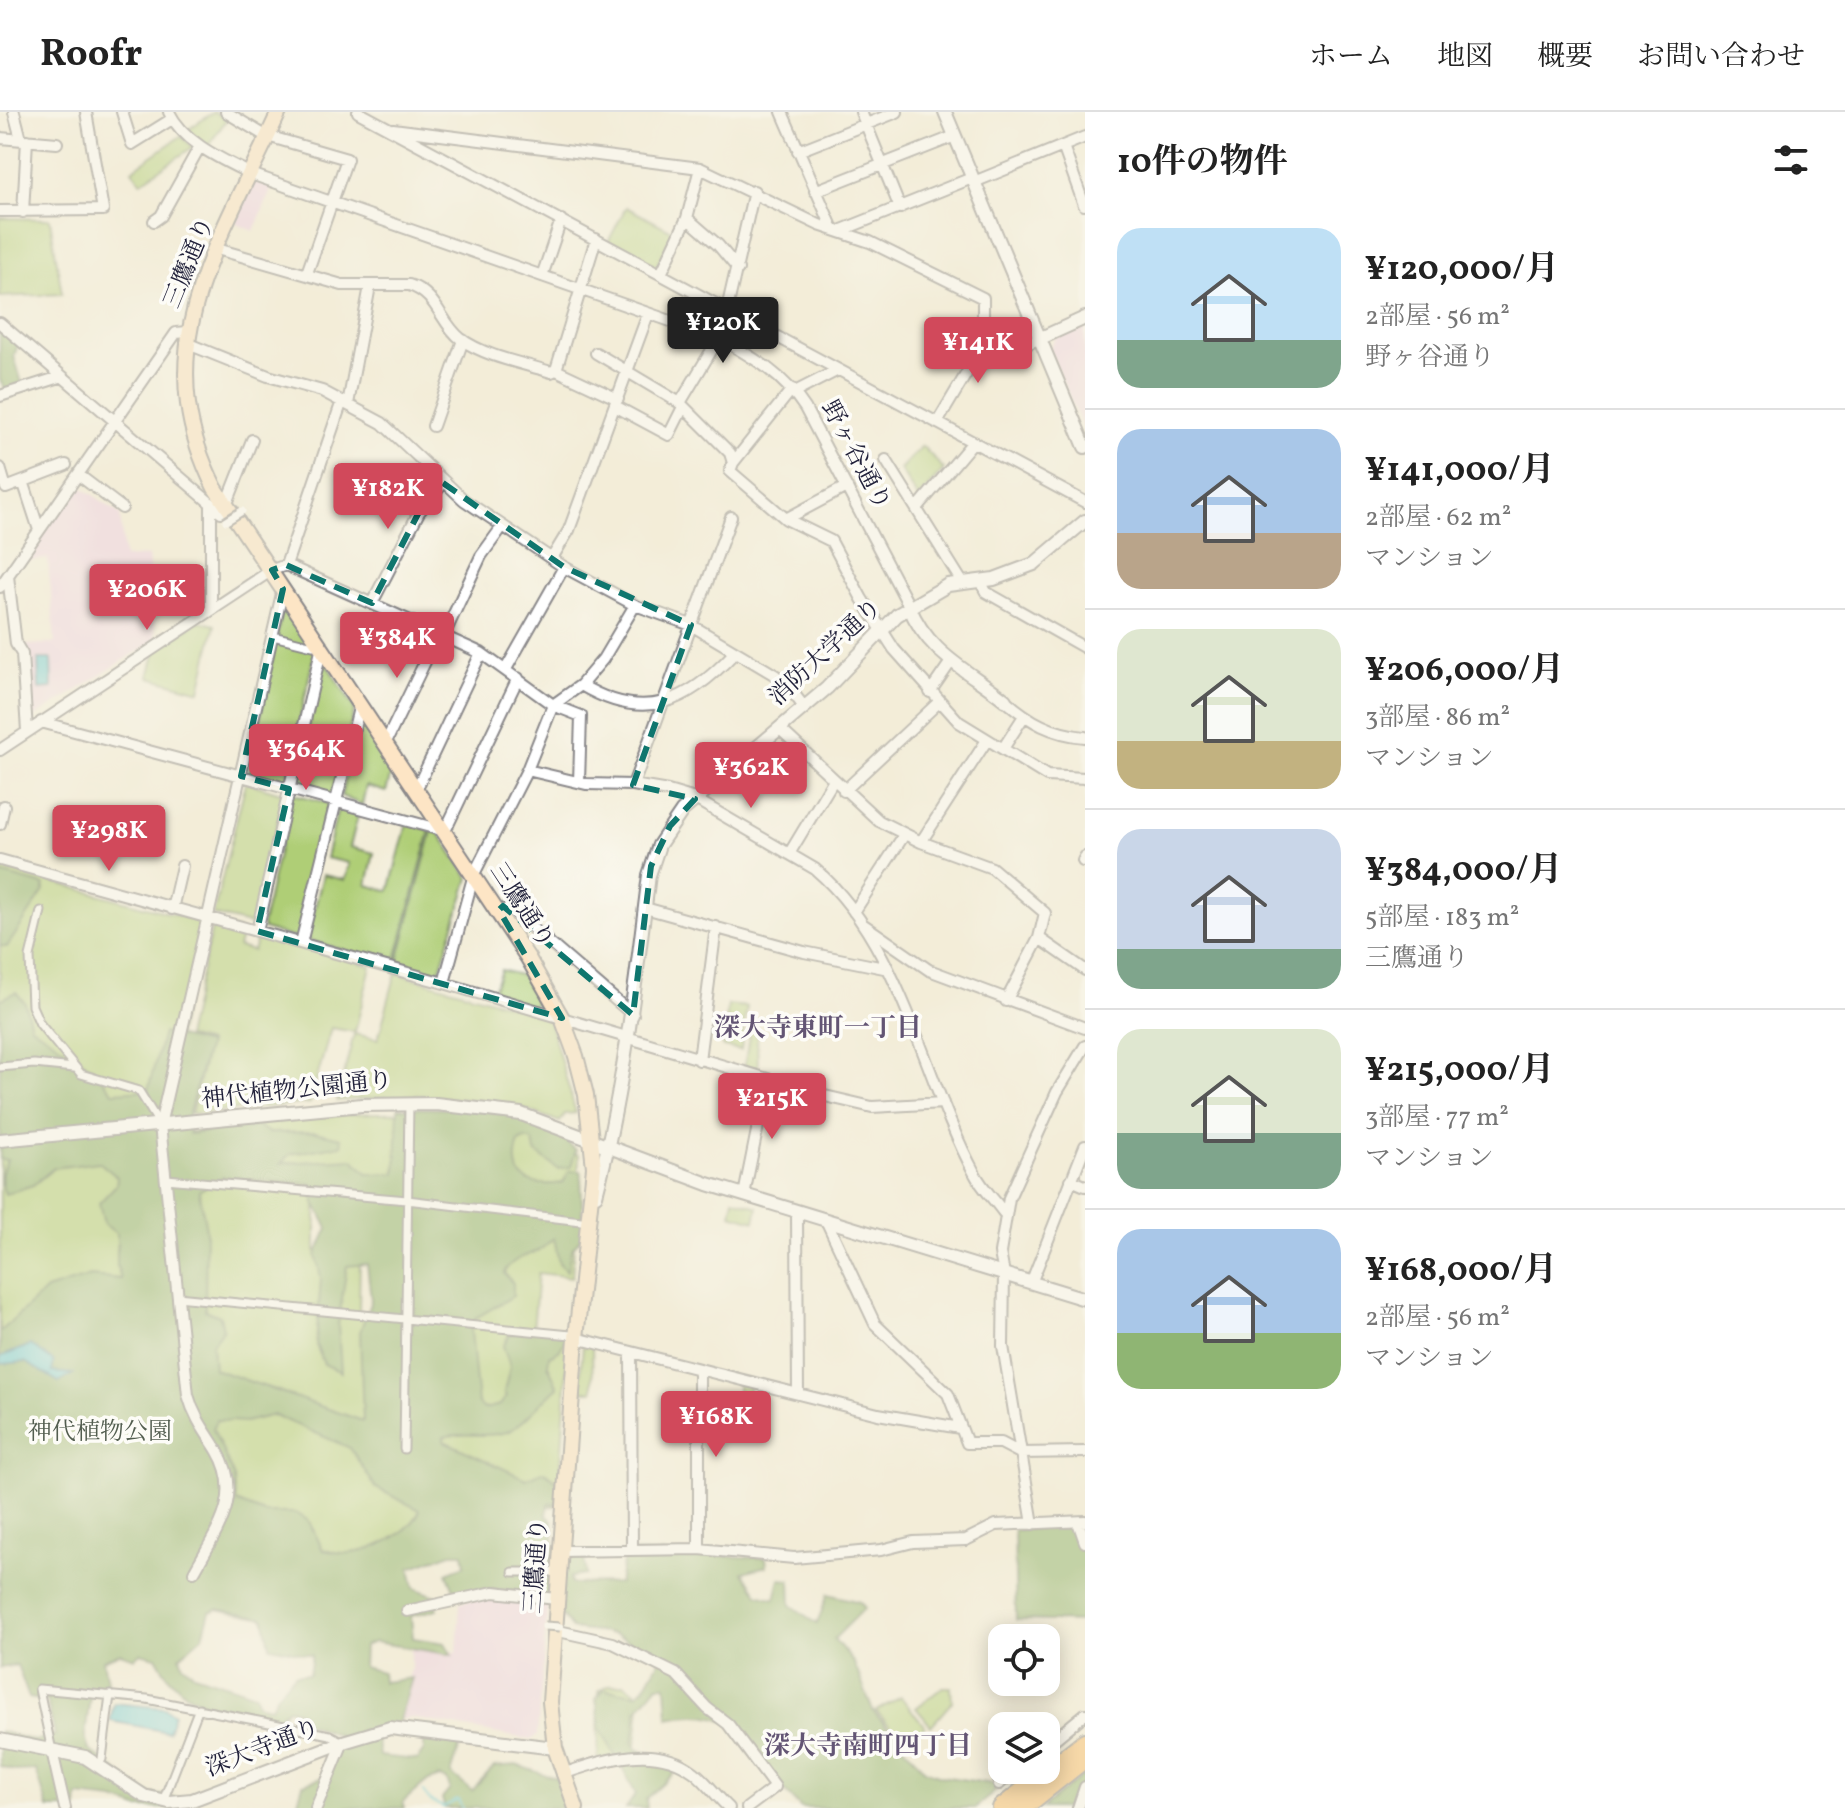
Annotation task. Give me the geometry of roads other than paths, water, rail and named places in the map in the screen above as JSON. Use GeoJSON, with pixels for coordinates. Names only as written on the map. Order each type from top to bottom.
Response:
{"type":"FeatureCollection","features":[{"type":"Feature","properties":{"kind":"highway"},"geometry":{"type":"LineString","coordinates":[[1002,1808],[1085,1742]]}},
{"type":"Feature","properties":{"kind":"highway"},"geometry":{"type":"LineString","coordinates":[[1022,1808],[1085,1758]]}},
{"type":"Feature","properties":{"kind":"main road","name":"三鷹通り"},"geometry":{"type":"LineString","coordinates":[[279,112],[198,290],[187,337],[184,381],[189,418],[203,465],[231,512],[279,568],[283,589],[317,646],[360,704],[474,874],[562,1018],[582,1076],[592,1142],[573,1337],[550,1702],[555,1748],[576,1808]]}},
{"type":"Feature","properties":{"kind":"street"},"geometry":{"type":"LineString","coordinates":[[14,112],[24,140],[23,212]]}},
{"type":"Feature","properties":{"kind":"street"},"geometry":{"type":"LineString","coordinates":[[0,211],[103,210],[86,112]]}},
{"type":"Feature","properties":{"kind":"street"},"geometry":{"type":"LineString","coordinates":[[122,112],[132,144],[171,115]]}},
{"type":"Feature","properties":{"kind":"street"},"geometry":{"type":"LineString","coordinates":[[226,112],[269,137],[347,159],[307,273]]}},
{"type":"Feature","properties":{"kind":"street"},"geometry":{"type":"LineString","coordinates":[[359,112],[1085,502]]}},
{"type":"Feature","properties":{"kind":"street"},"geometry":{"type":"LineString","coordinates":[[782,112],[815,191],[837,229]]}},
{"type":"Feature","properties":{"kind":"street"},"geometry":{"type":"LineString","coordinates":[[861,112],[900,208]]}},
{"type":"Feature","properties":{"kind":"street"},"geometry":{"type":"LineString","coordinates":[[798,151],[897,112]]}},
{"type":"Feature","properties":{"kind":"street"},"geometry":{"type":"LineString","coordinates":[[945,112],[1085,447]]}},
{"type":"Feature","properties":{"kind":"street","name":"野ヶ谷通り"},"geometry":{"type":"LineString","coordinates":[[171,115],[200,146],[251,174],[719,338],[767,366],[794,390],[919,626],[950,663],[969,671],[1024,716],[1051,731],[1085,737]]}},
{"type":"Feature","properties":{"kind":"street"},"geometry":{"type":"LineString","coordinates":[[387,128],[700,168],[983,298],[983,318],[1019,347]]}},
{"type":"Feature","properties":{"kind":"street"},"geometry":{"type":"LineString","coordinates":[[815,191],[955,136]]}},
{"type":"Feature","properties":{"kind":"street"},"geometry":{"type":"LineString","coordinates":[[837,229],[1085,137]]}},
{"type":"Feature","properties":{"kind":"street"},"geometry":{"type":"LineString","coordinates":[[0,138],[57,143]]}},
{"type":"Feature","properties":{"kind":"street"},"geometry":{"type":"LineString","coordinates":[[154,221],[161,216],[200,146]]}},
{"type":"Feature","properties":{"kind":"street"},"geometry":{"type":"LineString","coordinates":[[1063,146],[1084,205]]}},
{"type":"Feature","properties":{"kind":"street"},"geometry":{"type":"LineString","coordinates":[[661,274],[687,218],[700,168]]}},
{"type":"Feature","properties":{"kind":"street"},"geometry":{"type":"LineString","coordinates":[[217,249],[342,285],[409,285],[419,288],[434,301],[454,333],[463,340],[507,359],[551,372],[556,370],[669,435],[681,406],[719,338],[738,269],[754,191]]}},
{"type":"Feature","properties":{"kind":"street"},"geometry":{"type":"LineString","coordinates":[[687,218],[738,269]]}},
{"type":"Feature","properties":{"kind":"street"},"geometry":{"type":"LineString","coordinates":[[542,276],[561,220]]}},
{"type":"Feature","properties":{"kind":"street"},"geometry":{"type":"LineString","coordinates":[[556,370],[578,289],[596,239]]}},
{"type":"Feature","properties":{"kind":"street"},"geometry":{"type":"LineString","coordinates":[[0,750],[279,568],[345,402],[370,286]]}},
{"type":"Feature","properties":{"kind":"street"},"geometry":{"type":"LineString","coordinates":[[552,558],[569,530],[648,314]]}},
{"type":"Feature","properties":{"kind":"street"},"geometry":{"type":"LineString","coordinates":[[937,423],[969,369],[1085,318]]}},
{"type":"Feature","properties":{"kind":"street"},"geometry":{"type":"LineString","coordinates":[[0,323],[114,424],[221,512],[231,512],[252,440]]}},
{"type":"Feature","properties":{"kind":"street"},"geometry":{"type":"LineString","coordinates":[[0,587],[80,476],[176,333],[345,402],[391,430],[443,483],[502,527],[564,567],[635,605],[691,625],[785,682],[804,707]]}},
{"type":"Feature","properties":{"kind":"street"},"geometry":{"type":"LineString","coordinates":[[433,426],[463,340]]}},
{"type":"Feature","properties":{"kind":"street"},"geometry":{"type":"LineString","coordinates":[[596,353],[681,406],[716,435],[733,463]]}},
{"type":"Feature","properties":{"kind":"street"},"geometry":{"type":"LineString","coordinates":[[838,370],[794,390],[733,463],[730,471],[786,519],[831,541],[882,630],[930,692],[971,732],[1004,747],[1047,776],[1085,778]]}},
{"type":"Feature","properties":{"kind":"street"},"geometry":{"type":"LineString","coordinates":[[0,396],[60,377]]}},
{"type":"Feature","properties":{"kind":"street"},"geometry":{"type":"LineString","coordinates":[[918,507],[973,442]]}},
{"type":"Feature","properties":{"kind":"street"},"geometry":{"type":"LineString","coordinates":[[886,460],[962,582]]}},
{"type":"Feature","properties":{"kind":"street"},"geometry":{"type":"LineString","coordinates":[[0,468],[6,488],[24,484],[66,465]]}},
{"type":"Feature","properties":{"kind":"street"},"geometry":{"type":"LineString","coordinates":[[80,476],[122,508]]}},
{"type":"Feature","properties":{"kind":"street"},"geometry":{"type":"LineString","coordinates":[[372,603],[413,522],[443,483]]}},
{"type":"Feature","properties":{"kind":"street"},"geometry":{"type":"LineString","coordinates":[[24,484],[39,530]]}},
{"type":"Feature","properties":{"kind":"street"},"geometry":{"type":"LineString","coordinates":[[786,519],[846,487]]}},
{"type":"Feature","properties":{"kind":"street"},"geometry":{"type":"LineString","coordinates":[[211,503],[211,610]]}},
{"type":"Feature","properties":{"kind":"street"},"geometry":{"type":"LineString","coordinates":[[633,785],[659,706],[731,517]]}},
{"type":"Feature","properties":{"kind":"street","name":"消防大学通り"},"geometry":{"type":"LineString","coordinates":[[586,1217],[608,1148],[630,1038],[651,866],[659,845],[676,818],[804,707],[909,606],[962,582],[980,584],[1034,564],[1085,521]]}},
{"type":"Feature","properties":{"kind":"street"},"geometry":{"type":"LineString","coordinates":[[386,742],[481,556],[502,527]]}},
{"type":"Feature","properties":{"kind":"street"},"geometry":{"type":"LineString","coordinates":[[506,669],[538,618],[564,567]]}},
{"type":"Feature","properties":{"kind":"street"},"geometry":{"type":"LineString","coordinates":[[279,568],[372,603],[481,653],[553,705],[581,716],[579,782]]}},
{"type":"Feature","properties":{"kind":"street"},"geometry":{"type":"LineString","coordinates":[[8,576],[16,644],[22,654],[27,731]]}},
{"type":"Feature","properties":{"kind":"street"},"geometry":{"type":"LineString","coordinates":[[980,584],[1085,648]]}},
{"type":"Feature","properties":{"kind":"street"},"geometry":{"type":"LineString","coordinates":[[194,1572],[224,1520],[230,1486],[223,1462],[190,1404],[160,1125],[283,589]]}},
{"type":"Feature","properties":{"kind":"street"},"geometry":{"type":"LineString","coordinates":[[444,983],[474,874],[527,770],[553,705],[581,685],[603,659],[635,605]]}},
{"type":"Feature","properties":{"kind":"street"},"geometry":{"type":"LineString","coordinates":[[257,931],[317,646],[273,636]]}},
{"type":"Feature","properties":{"kind":"street"},"geometry":{"type":"LineString","coordinates":[[417,788],[481,653]]}},
{"type":"Feature","properties":{"kind":"street"},"geometry":{"type":"LineString","coordinates":[[581,685],[600,697],[659,706],[707,682],[734,653]]}},
{"type":"Feature","properties":{"kind":"street"},"geometry":{"type":"LineString","coordinates":[[930,692],[950,663]]}},
{"type":"Feature","properties":{"kind":"street"},"geometry":{"type":"LineString","coordinates":[[41,722],[445,831],[518,678]]}},
{"type":"Feature","properties":{"kind":"street"},"geometry":{"type":"LineString","coordinates":[[844,791],[939,702]]}},
{"type":"Feature","properties":{"kind":"street"},"geometry":{"type":"LineString","coordinates":[[301,943],[360,704]]}},
{"type":"Feature","properties":{"kind":"street"},"geometry":{"type":"LineString","coordinates":[[1004,747],[1024,716]]}},
{"type":"Feature","properties":{"kind":"street"},"geometry":{"type":"LineString","coordinates":[[779,728],[879,821],[904,835],[992,868],[1017,886],[1045,913],[1039,938],[1006,1001]]}},
{"type":"Feature","properties":{"kind":"street"},"geometry":{"type":"LineString","coordinates":[[921,842],[987,740]]}},
{"type":"Feature","properties":{"kind":"street"},"geometry":{"type":"LineString","coordinates":[[527,770],[579,782],[633,785],[695,799],[789,854],[832,884],[862,924],[915,1031],[976,1176],[1004,1213]]}},
{"type":"Feature","properties":{"kind":"street"},"geometry":{"type":"LineString","coordinates":[[789,854],[833,781]]}},
{"type":"Feature","properties":{"kind":"street"},"geometry":{"type":"LineString","coordinates":[[0,824],[4,806]]}},
{"type":"Feature","properties":{"kind":"street"},"geometry":{"type":"LineString","coordinates":[[854,912],[904,835]]}},
{"type":"Feature","properties":{"kind":"street"},"geometry":{"type":"LineString","coordinates":[[0,860],[444,983],[767,1081],[872,1107],[943,1103]]}},
{"type":"Feature","properties":{"kind":"street"},"geometry":{"type":"LineString","coordinates":[[172,909],[182,866]]}},
{"type":"Feature","properties":{"kind":"street"},"geometry":{"type":"LineString","coordinates":[[645,908],[804,952],[884,968]]}},
{"type":"Feature","properties":{"kind":"street"},"geometry":{"type":"LineString","coordinates":[[498,911],[510,909],[633,1015]]}},
{"type":"Feature","properties":{"kind":"street"},"geometry":{"type":"LineString","coordinates":[[41,911],[30,957],[32,1006],[40,1024],[66,1053],[74,1068],[88,1079],[139,1091],[160,1125]]}},
{"type":"Feature","properties":{"kind":"street"},"geometry":{"type":"LineString","coordinates":[[862,924],[921,966],[1006,1001],[1085,1028]]}},
{"type":"Feature","properties":{"kind":"street"},"geometry":{"type":"LineString","coordinates":[[699,1060],[716,927]]}},
{"type":"Feature","properties":{"kind":"street"},"geometry":{"type":"LineString","coordinates":[[1039,938],[1085,970]]}},
{"type":"Feature","properties":{"kind":"street"},"geometry":{"type":"LineString","coordinates":[[1033,1524],[1003,1346],[1004,1274],[1000,1253],[1004,1213],[1044,1117],[1085,1046]]}},
{"type":"Feature","properties":{"kind":"street"},"geometry":{"type":"LineString","coordinates":[[0,1067],[34,1064],[74,1068]]}},
{"type":"Feature","properties":{"kind":"street"},"geometry":{"type":"LineString","coordinates":[[744,1195],[767,1081]]}},
{"type":"Feature","properties":{"kind":"street"},"geometry":{"type":"LineString","coordinates":[[404,1449],[409,1103]]}},
{"type":"Feature","properties":{"kind":"street","name":"神代植物公園通り"},"geometry":{"type":"LineString","coordinates":[[0,1140],[409,1103],[521,1114],[744,1195],[1085,1299]]}},
{"type":"Feature","properties":{"kind":"street"},"geometry":{"type":"LineString","coordinates":[[1031,1283],[1085,1146]]}},
{"type":"Feature","properties":{"kind":"street"},"geometry":{"type":"LineString","coordinates":[[166,1179],[586,1217]]}},
{"type":"Feature","properties":{"kind":"street"},"geometry":{"type":"LineString","coordinates":[[1071,1180],[1085,1186]]}},
{"type":"Feature","properties":{"kind":"street"},"geometry":{"type":"LineString","coordinates":[[797,1212],[798,1394]]}},
{"type":"Feature","properties":{"kind":"street"},"geometry":{"type":"LineString","coordinates":[[826,1220],[840,1251],[852,1267],[875,1324],[948,1394],[960,1428],[970,1445],[1001,1443],[1020,1453],[1085,1452]]}},
{"type":"Feature","properties":{"kind":"street"},"geometry":{"type":"LineString","coordinates":[[177,1297],[573,1337],[878,1414],[960,1428]]}},
{"type":"Feature","properties":{"kind":"street"},"geometry":{"type":"LineString","coordinates":[[631,1352],[632,1549]]}},
{"type":"Feature","properties":{"kind":"street"},"geometry":{"type":"LineString","coordinates":[[699,1369],[699,1549]]}},
{"type":"Feature","properties":{"kind":"street"},"geometry":{"type":"LineString","coordinates":[[560,1551],[699,1549],[794,1558],[881,1550],[913,1542],[966,1540],[996,1525],[1081,1521],[1085,1542]]}},
{"type":"Feature","properties":{"kind":"street"},"geometry":{"type":"LineString","coordinates":[[513,1572],[553,1572]]}},
{"type":"Feature","properties":{"kind":"street"},"geometry":{"type":"LineString","coordinates":[[407,1611],[494,1592],[556,1599]]}},
{"type":"Feature","properties":{"kind":"street"},"geometry":{"type":"LineString","coordinates":[[553,1628],[613,1643],[676,1674],[688,1684],[707,1708],[728,1724],[775,1787],[747,1808]]}},
{"type":"Feature","properties":{"kind":"street"},"geometry":{"type":"LineString","coordinates":[[65,1808],[39,1689],[110,1695],[199,1708],[330,1735],[343,1742],[316,1808]]}},
{"type":"Feature","properties":{"kind":"street"},"geometry":{"type":"LineString","coordinates":[[102,1759],[110,1695]]}},
{"type":"Feature","properties":{"kind":"street"},"geometry":{"type":"LineString","coordinates":[[163,1801],[199,1708]]}},
{"type":"Feature","properties":{"kind":"street"},"geometry":{"type":"LineString","coordinates":[[1060,1735],[1085,1714]]}},
{"type":"Feature","properties":{"kind":"street","name":"深大寺通り"},"geometry":{"type":"LineString","coordinates":[[0,1740],[85,1757],[134,1791],[163,1801],[192,1800],[343,1742],[402,1727],[513,1746],[555,1748]]}},
{"type":"Feature","properties":{"kind":"street"},"geometry":{"type":"LineString","coordinates":[[562,1774],[624,1756],[659,1756],[694,1772],[729,1808]]}},
{"type":"Feature","properties":{"kind":"street"},"geometry":{"type":"LineString","coordinates":[[1081,1803],[1085,1787]]}},
{"type":"Feature","properties":{"kind":"water"},"geometry":{"type":"Polygon","coordinates":[[[38,659],[51,659],[52,688],[39,689],[38,659]]]}},
{"type":"Feature","properties":{"kind":"water"},"geometry":{"type":"Polygon","coordinates":[[[31,1345],[54,1362],[52,1372],[73,1374],[59,1382],[25,1362],[0,1364],[0,1357],[31,1345]]]}},
{"type":"Feature","properties":{"kind":"water"},"geometry":{"type":"Polygon","coordinates":[[[114,1703],[165,1708],[174,1714],[168,1732],[110,1721],[114,1703]]]}},
{"type":"Feature","properties":{"kind":"waterway"},"geometry":{"type":"LineString","coordinates":[[423,1792],[430,1801],[443,1807],[458,1800],[462,1808]]}},
{"type":"Feature","properties":{"kind":"district","name":"深大寺東町一丁目"},"geometry":{"type":"Point","coordinates":[818,1029]}},
{"type":"Feature","properties":{"kind":"district","name":"深大寺南町四丁目"},"geometry":{"type":"Point","coordinates":[868,1747]}},
{"type":"Feature","properties":{"kind":"park label","name":"神代植物公園"},"geometry":{"type":"Point","coordinates":[100,1433]}}]}
